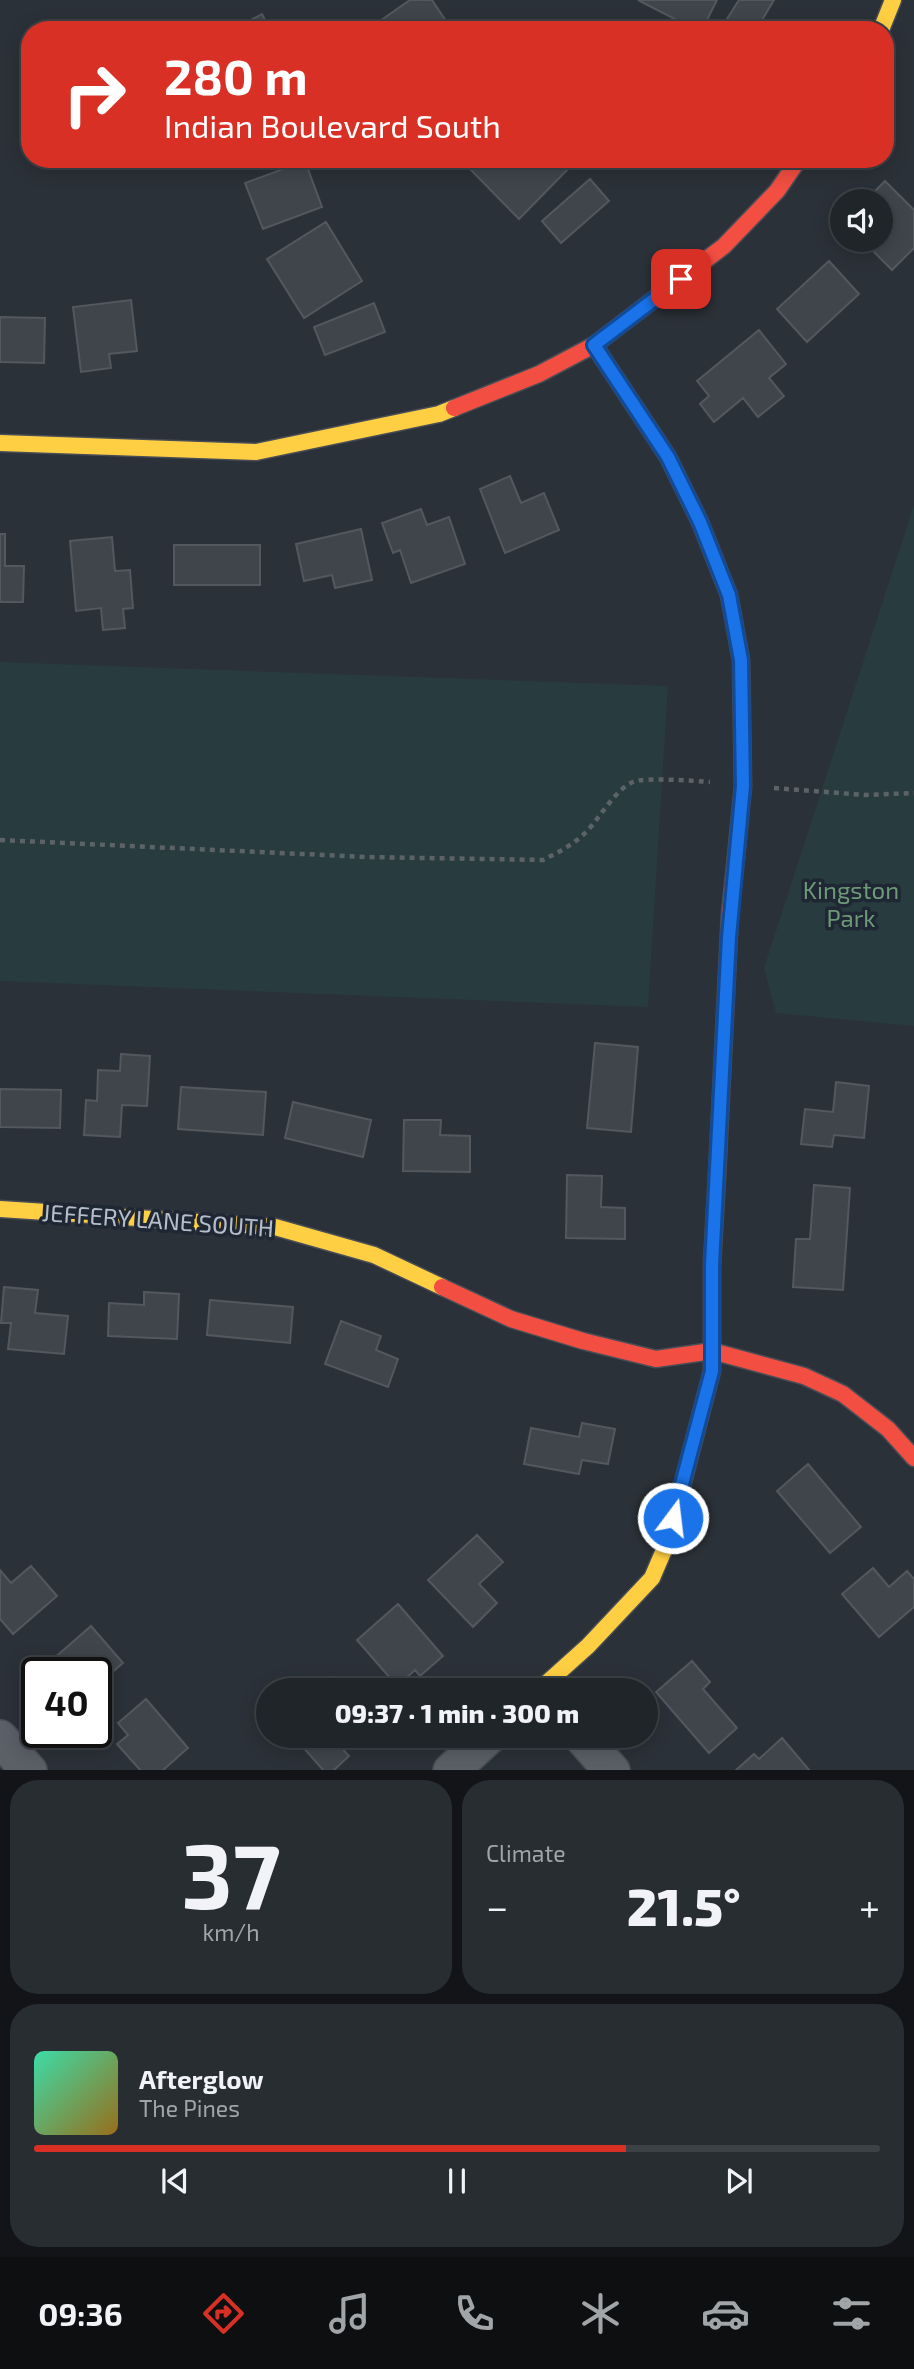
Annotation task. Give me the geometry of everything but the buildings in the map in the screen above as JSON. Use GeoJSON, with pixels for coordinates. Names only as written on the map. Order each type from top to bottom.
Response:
{"type":"FeatureCollection","features":[{"type":"Feature","properties":{"kind":"street"},"geometry":{"type":"LineString","coordinates":[[885,21],[893,0]]}},
{"type":"Feature","properties":{"kind":"street"},"geometry":{"type":"LineString","coordinates":[[0,443],[256,452],[439,414],[539,374],[594,345],[724,246],[777,191],[793,168]]}},
{"type":"Feature","properties":{"kind":"street"},"geometry":{"type":"LineString","coordinates":[[553,1678],[588,1646],[652,1578],[667,1543],[712,1371],[712,1265],[729,927],[743,786],[741,660],[729,595],[700,522],[668,457],[594,345]]}},
{"type":"Feature","properties":{"kind":"street","name":"JEFFERY LANE SOUTH"},"geometry":{"type":"LineString","coordinates":[[0,1209],[275,1227],[374,1255],[511,1319],[583,1341],[656,1359],[712,1351]]}},
{"type":"Feature","properties":{"kind":"street"},"geometry":{"type":"LineString","coordinates":[[712,1351],[804,1376],[843,1394],[888,1429],[914,1458]]}},
{"type":"Feature","properties":{"kind":"street"},"geometry":{"type":"LineString","coordinates":[[0,1738],[29,1770]]}},
{"type":"Feature","properties":{"kind":"street"},"geometry":{"type":"LineString","coordinates":[[451,1770],[476,1748]]}},
{"type":"Feature","properties":{"kind":"street"},"geometry":{"type":"LineString","coordinates":[[592,1748],[612,1770]]}},
{"type":"Feature","properties":{"kind":"path"},"geometry":{"type":"LineString","coordinates":[[0,840],[367,857],[543,860],[567,848],[588,831],[615,796],[633,782],[697,781],[865,795],[914,793]]}},
{"type":"Feature","properties":{"kind":"green space","name":"Kingston Park"},"geometry":{"type":"Polygon","coordinates":[[[914,505],[914,1026],[776,1013],[764,968],[914,505]]]}},
{"type":"Feature","properties":{"kind":"green space"},"geometry":{"type":"Polygon","coordinates":[[[0,662],[668,686],[648,1007],[0,981],[0,662]]]}},
{"type":"Feature","properties":{"kind":"traffic: fast"},"geometry":{"type":"LineString","coordinates":[[594,345],[668,457],[700,522],[729,595],[741,660],[743,786],[736,857]]}},
{"type":"Feature","properties":{"kind":"traffic: slow"},"geometry":{"type":"LineString","coordinates":[[885,21],[893,0]]}},
{"type":"Feature","properties":{"kind":"traffic: slow"},"geometry":{"type":"LineString","coordinates":[[0,443],[256,452],[439,414],[454,408]]}},
{"type":"Feature","properties":{"kind":"traffic: slow"},"geometry":{"type":"LineString","coordinates":[[552,1678],[588,1646],[652,1578],[667,1543],[712,1371],[712,1265],[717,1176]]}},
{"type":"Feature","properties":{"kind":"traffic: slow"},"geometry":{"type":"LineString","coordinates":[[0,1209],[275,1227],[374,1255],[442,1287]]}},
{"type":"Feature","properties":{"kind":"traffic: jam"},"geometry":{"type":"LineString","coordinates":[[454,408],[539,374],[594,345],[724,246],[777,191],[793,168]]}},
{"type":"Feature","properties":{"kind":"traffic: jam"},"geometry":{"type":"LineString","coordinates":[[717,1176],[730,913],[736,857]]}},
{"type":"Feature","properties":{"kind":"traffic: jam"},"geometry":{"type":"LineString","coordinates":[[442,1287],[511,1319],[656,1359],[712,1351],[804,1376],[843,1394],[888,1429],[914,1458]]}},
{"type":"Feature","properties":{"kind":"route"},"geometry":{"type":"LineString","coordinates":[[673,1518],[712,1371],[712,1265],[730,913],[743,786],[741,660],[729,595],[700,522],[668,457],[594,345],[681,279]]}}]}
